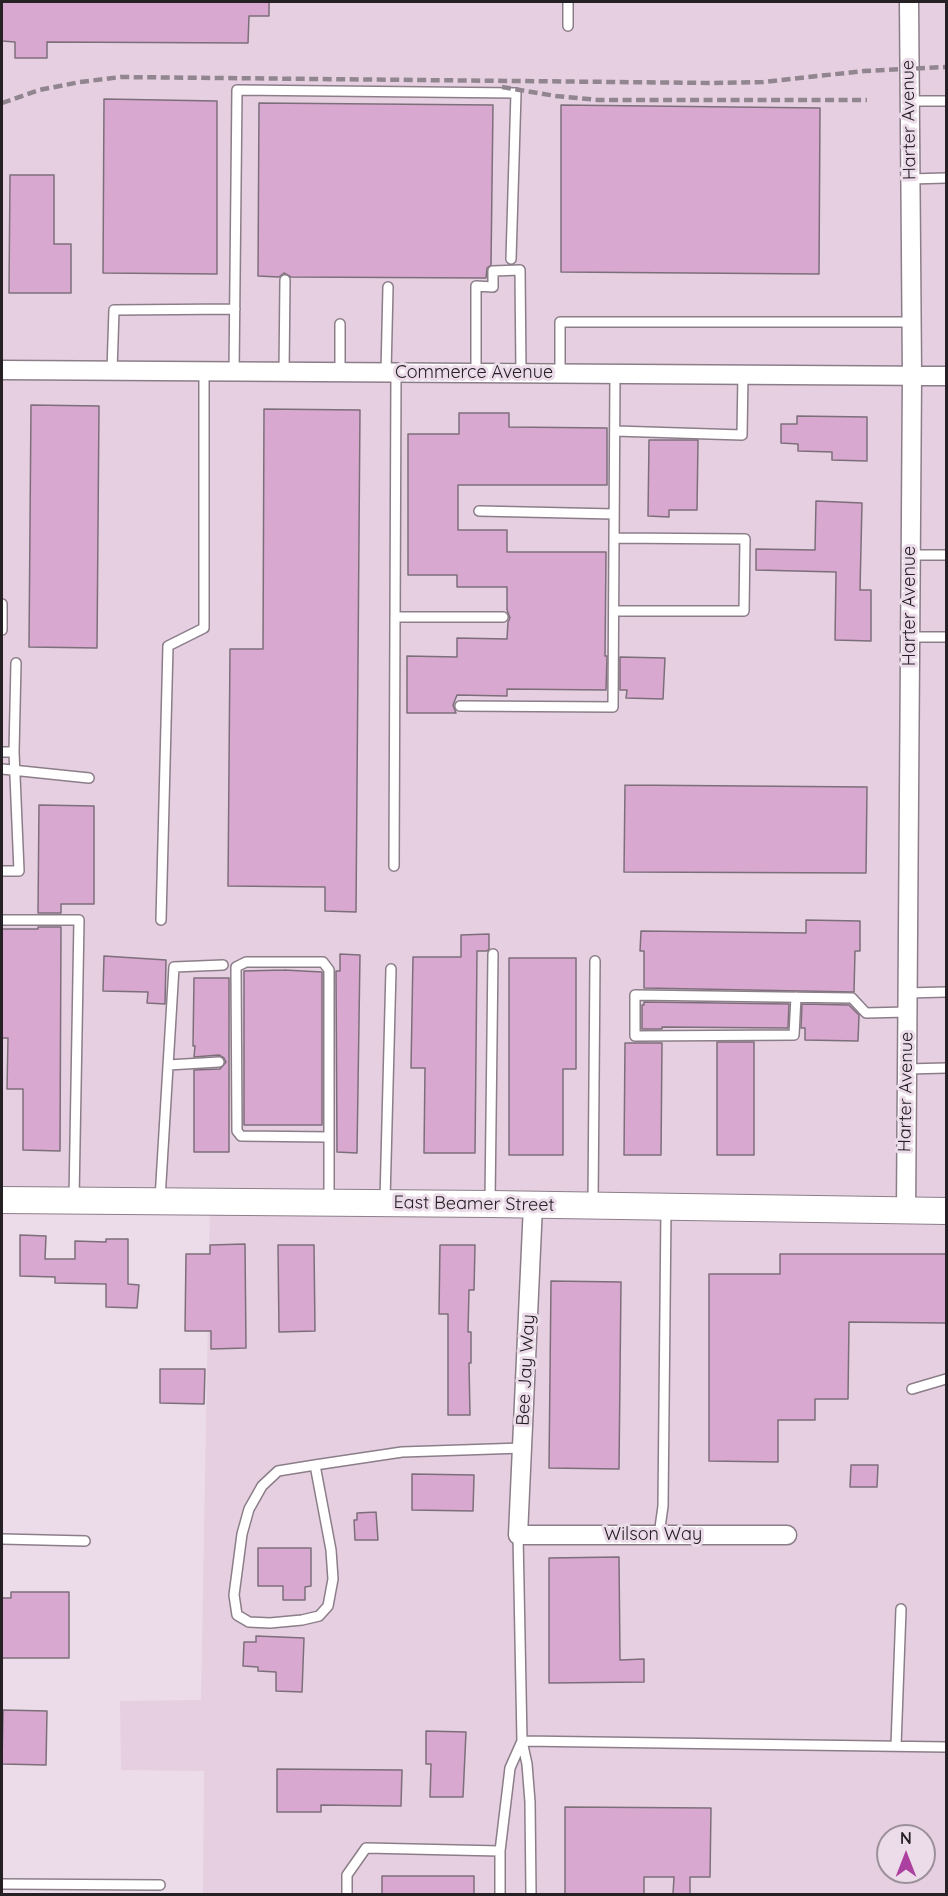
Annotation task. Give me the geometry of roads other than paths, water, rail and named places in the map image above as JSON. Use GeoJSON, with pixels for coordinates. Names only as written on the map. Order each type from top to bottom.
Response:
{"type":"FeatureCollection","features":[{"type":"Feature","properties":{"kind":"street","name":"Harter Avenue"},"geometry":{"type":"LineString","coordinates":[[906,1211],[912,376],[909,2]]}},
{"type":"Feature","properties":{"kind":"street","name":"Commerce Avenue"},"geometry":{"type":"LineString","coordinates":[[2,370],[946,376]]}},
{"type":"Feature","properties":{"kind":"street","name":"East Beamer Street"},"geometry":{"type":"LineString","coordinates":[[2,1200],[329,1202],[946,1211]]}},
{"type":"Feature","properties":{"kind":"street","name":"Bee Jay Way"},"geometry":{"type":"LineString","coordinates":[[518,1535],[534,1205]]}},
{"type":"Feature","properties":{"kind":"street","name":"Wilson Way"},"geometry":{"type":"LineString","coordinates":[[518,1535],[787,1535]]}},
{"type":"Feature","properties":{"kind":"lane"},"geometry":{"type":"LineString","coordinates":[[568,2],[568,26]]}},
{"type":"Feature","properties":{"kind":"lane"},"geometry":{"type":"LineString","coordinates":[[234,372],[237,90],[516,93],[511,259]]}},
{"type":"Feature","properties":{"kind":"lane"},"geometry":{"type":"LineString","coordinates":[[909,101],[946,101]]}},
{"type":"Feature","properties":{"kind":"lane"},"geometry":{"type":"LineString","coordinates":[[910,178],[946,178]]}},
{"type":"Feature","properties":{"kind":"lane"},"geometry":{"type":"LineString","coordinates":[[476,374],[476,286],[493,287],[493,271],[520,270],[521,374]]}},
{"type":"Feature","properties":{"kind":"lane"},"geometry":{"type":"LineString","coordinates":[[284,372],[285,280]]}},
{"type":"Feature","properties":{"kind":"lane"},"geometry":{"type":"LineString","coordinates":[[388,287],[395,617],[394,866]]}},
{"type":"Feature","properties":{"kind":"lane"},"geometry":{"type":"LineString","coordinates":[[112,371],[114,310],[235,309]]}},
{"type":"Feature","properties":{"kind":"lane"},"geometry":{"type":"LineString","coordinates":[[560,374],[560,322],[911,322]]}},
{"type":"Feature","properties":{"kind":"lane"},"geometry":{"type":"LineString","coordinates":[[340,324],[340,373]]}},
{"type":"Feature","properties":{"kind":"lane"},"geometry":{"type":"LineString","coordinates":[[161,920],[168,646],[204,627],[204,372]]}},
{"type":"Feature","properties":{"kind":"lane"},"geometry":{"type":"LineString","coordinates":[[460,706],[613,707],[615,374]]}},
{"type":"Feature","properties":{"kind":"lane"},"geometry":{"type":"LineString","coordinates":[[615,431],[742,435],[743,375]]}},
{"type":"Feature","properties":{"kind":"lane"},"geometry":{"type":"LineString","coordinates":[[479,512],[614,514]]}},
{"type":"Feature","properties":{"kind":"lane"},"geometry":{"type":"LineString","coordinates":[[614,538],[745,539],[744,611],[614,611]]}},
{"type":"Feature","properties":{"kind":"lane"},"geometry":{"type":"LineString","coordinates":[[910,555],[946,555]]}},
{"type":"Feature","properties":{"kind":"lane"},"geometry":{"type":"LineString","coordinates":[[2,604],[2,630]]}},
{"type":"Feature","properties":{"kind":"lane"},"geometry":{"type":"LineString","coordinates":[[395,617],[503,617]]}},
{"type":"Feature","properties":{"kind":"lane"},"geometry":{"type":"LineString","coordinates":[[910,637],[946,637]]}},
{"type":"Feature","properties":{"kind":"lane"},"geometry":{"type":"LineString","coordinates":[[2,871],[19,871],[14,752],[16,663]]}},
{"type":"Feature","properties":{"kind":"lane"},"geometry":{"type":"LineString","coordinates":[[2,752],[14,752]]}},
{"type":"Feature","properties":{"kind":"lane"},"geometry":{"type":"LineString","coordinates":[[2,769],[89,778]]}},
{"type":"Feature","properties":{"kind":"lane"},"geometry":{"type":"LineString","coordinates":[[2,920],[79,920],[74,1200]]}},
{"type":"Feature","properties":{"kind":"lane"},"geometry":{"type":"LineString","coordinates":[[490,1204],[493,954]]}},
{"type":"Feature","properties":{"kind":"lane"},"geometry":{"type":"LineString","coordinates":[[593,1206],[595,961]]}},
{"type":"Feature","properties":{"kind":"lane"},"geometry":{"type":"LineString","coordinates":[[329,1137],[241,1136],[237,1131],[236,967],[246,962],[323,962],[329,970],[329,1137],[329,1202]]}},
{"type":"Feature","properties":{"kind":"lane"},"geometry":{"type":"LineString","coordinates":[[159,1201],[174,967],[223,965]]}},
{"type":"Feature","properties":{"kind":"lane"},"geometry":{"type":"LineString","coordinates":[[385,1203],[392,969]]}},
{"type":"Feature","properties":{"kind":"lane"},"geometry":{"type":"LineString","coordinates":[[907,993],[946,992]]}},
{"type":"Feature","properties":{"kind":"lane"},"geometry":{"type":"LineString","coordinates":[[796,997],[794,1035],[635,1036],[635,995],[796,997],[852,998],[866,1013],[907,1012]]}},
{"type":"Feature","properties":{"kind":"lane"},"geometry":{"type":"LineString","coordinates":[[168,1065],[219,1062]]}},
{"type":"Feature","properties":{"kind":"lane"},"geometry":{"type":"LineString","coordinates":[[907,1069],[946,1068]]}},
{"type":"Feature","properties":{"kind":"lane"},"geometry":{"type":"LineString","coordinates":[[659,1535],[663,1506],[666,1207]]}},
{"type":"Feature","properties":{"kind":"lane"},"geometry":{"type":"LineString","coordinates":[[912,1389],[946,1379]]}},
{"type":"Feature","properties":{"kind":"lane"},"geometry":{"type":"LineString","coordinates":[[315,1465],[331,1550],[333,1579],[328,1606],[319,1616],[302,1620],[249,1622],[237,1615],[234,1595],[242,1534],[249,1509],[262,1486],[278,1471],[315,1465],[402,1452],[522,1448]]}},
{"type":"Feature","properties":{"kind":"lane"},"geometry":{"type":"LineString","coordinates":[[518,1535],[522,1741],[527,1764],[530,1802],[531,1894]]}},
{"type":"Feature","properties":{"kind":"lane"},"geometry":{"type":"LineString","coordinates":[[2,1539],[85,1541]]}},
{"type":"Feature","properties":{"kind":"lane"},"geometry":{"type":"LineString","coordinates":[[896,1746],[901,1609]]}},
{"type":"Feature","properties":{"kind":"lane"},"geometry":{"type":"LineString","coordinates":[[522,1741],[946,1747]]}},
{"type":"Feature","properties":{"kind":"lane"},"geometry":{"type":"LineString","coordinates":[[500,1894],[500,1851],[510,1768],[522,1741]]}},
{"type":"Feature","properties":{"kind":"lane"},"geometry":{"type":"LineString","coordinates":[[347,1894],[347,1875],[366,1848],[500,1851]]}},
{"type":"Feature","properties":{"kind":"lane"},"geometry":{"type":"LineString","coordinates":[[2,1884],[160,1885]]}},
{"type":"Feature","properties":{"kind":"railway"},"geometry":{"type":"LineString","coordinates":[[2,103],[39,90],[121,77],[713,83],[763,82],[864,71],[946,67]]}},
{"type":"Feature","properties":{"kind":"railway"},"geometry":{"type":"LineString","coordinates":[[502,87],[598,100],[867,100]]}}]}
